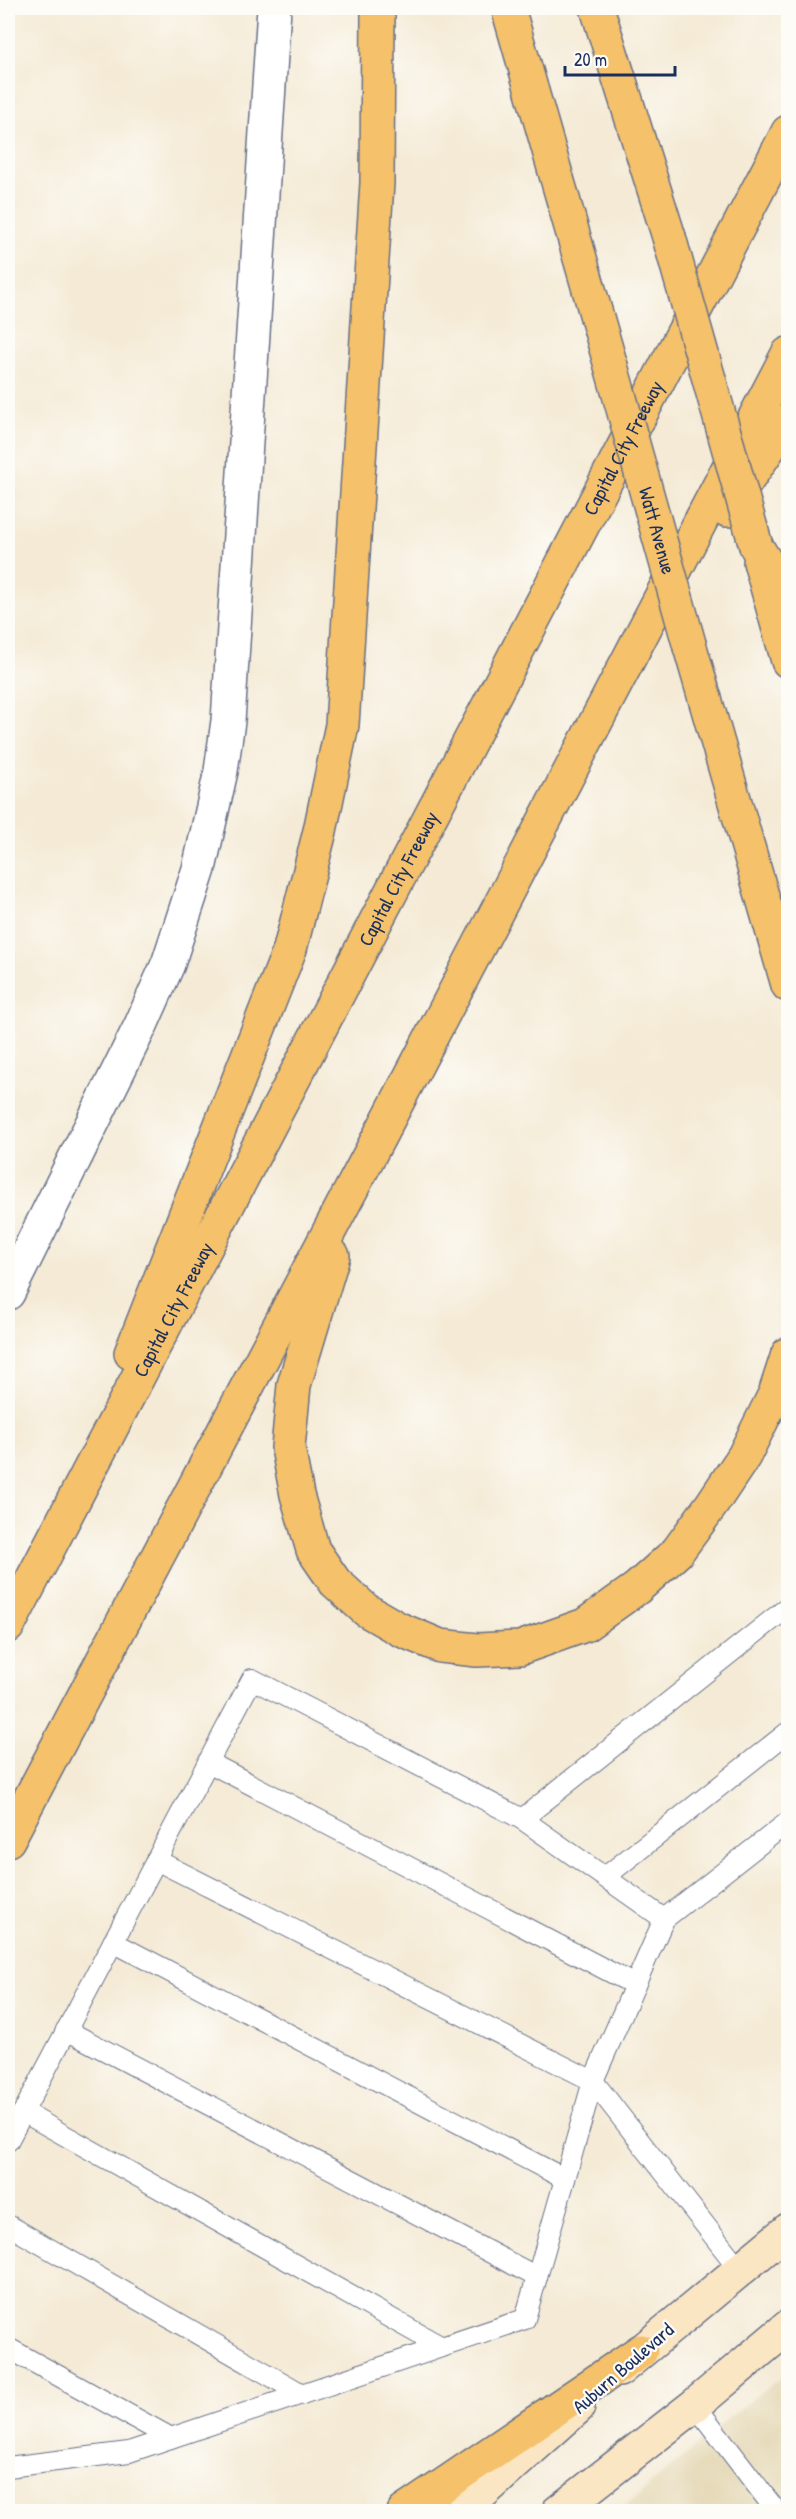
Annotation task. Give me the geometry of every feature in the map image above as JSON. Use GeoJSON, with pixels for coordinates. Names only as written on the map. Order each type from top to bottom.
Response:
{"type":"FeatureCollection","features":[{"type":"Feature","properties":{"kind":"main road"},"geometry":{"type":"LineString","coordinates":[[66,1516],[290,949],[323,821],[342,725],[377,183],[378,8]]}},
{"type":"Feature","properties":{"kind":"main road","name":"Watt Avenue"},"geometry":{"type":"LineString","coordinates":[[508,8],[789,985]]}},
{"type":"Feature","properties":{"kind":"main road"},"geometry":{"type":"LineString","coordinates":[[597,8],[669,237],[789,661]]}},
{"type":"Feature","properties":{"kind":"main road","name":"Capital City Freeway"},"geometry":{"type":"LineString","coordinates":[[8,1626],[789,132]]}},
{"type":"Feature","properties":{"kind":"main road"},"geometry":{"type":"LineString","coordinates":[[8,1840],[789,354]]}},
{"type":"Feature","properties":{"kind":"main road"},"geometry":{"type":"LineString","coordinates":[[640,638],[789,420]]}},
{"type":"Feature","properties":{"kind":"main road"},"geometry":{"type":"LineString","coordinates":[[756,546],[789,598]]}},
{"type":"Feature","properties":{"kind":"main road"},"geometry":{"type":"LineString","coordinates":[[354,1185],[294,1386],[288,1448],[297,1495],[313,1550],[335,1582],[366,1610],[399,1629],[440,1646],[477,1650],[520,1648],[585,1625],[637,1588],[677,1552],[744,1456],[775,1394],[789,1354]]}},
{"type":"Feature","properties":{"kind":"main road","name":"Auburn Boulevard"},"geometry":{"type":"LineString","coordinates":[[461,2511],[641,2350],[789,2230]]}},
{"type":"Feature","properties":{"kind":"main road"},"geometry":{"type":"LineString","coordinates":[[558,2511],[694,2405],[789,2327]]}},
{"type":"Feature","properties":{"kind":"main road"},"geometry":{"type":"LineString","coordinates":[[405,2511],[641,2350]]}},
{"type":"Feature","properties":{"kind":"street"},"geometry":{"type":"LineString","coordinates":[[8,1293],[141,1025],[168,964],[199,869],[222,771],[230,698],[274,8]]}},
{"type":"Feature","properties":{"kind":"lane"},"geometry":{"type":"LineString","coordinates":[[522,1819],[789,1607]]}},
{"type":"Feature","properties":{"kind":"lane"},"geometry":{"type":"LineString","coordinates":[[8,2141],[252,1679],[522,1819],[664,1919]]}},
{"type":"Feature","properties":{"kind":"lane"},"geometry":{"type":"LineString","coordinates":[[605,1877],[789,1732]]}},
{"type":"Feature","properties":{"kind":"lane"},"geometry":{"type":"LineString","coordinates":[[208,1762],[635,1985]]}},
{"type":"Feature","properties":{"kind":"lane"},"geometry":{"type":"LineString","coordinates":[[8,2467],[129,2452],[525,2319],[593,2081],[664,1919],[789,1822]]}},
{"type":"Feature","properties":{"kind":"lane"},"geometry":{"type":"LineString","coordinates":[[156,1860],[593,2081],[740,2270]]}},
{"type":"Feature","properties":{"kind":"lane"},"geometry":{"type":"LineString","coordinates":[[113,1942],[565,2179]]}},
{"type":"Feature","properties":{"kind":"lane"},"geometry":{"type":"LineString","coordinates":[[66,2030],[537,2277]]}},
{"type":"Feature","properties":{"kind":"lane"},"geometry":{"type":"LineString","coordinates":[[23,2112],[442,2347]]}},
{"type":"Feature","properties":{"kind":"lane"},"geometry":{"type":"LineString","coordinates":[[8,2225],[302,2394]]}},
{"type":"Feature","properties":{"kind":"lane"},"geometry":{"type":"LineString","coordinates":[[8,2348],[171,2438]]}},
{"type":"Feature","properties":{"kind":"lane"},"geometry":{"type":"LineString","coordinates":[[694,2405],[777,2511]]}},
{"type":"Feature","properties":{"kind":"shaded area"},"geometry":{"type":"Polygon","coordinates":[[[788,2373],[788,2511],[618,2512],[748,2402],[788,2373]]]}}]}
